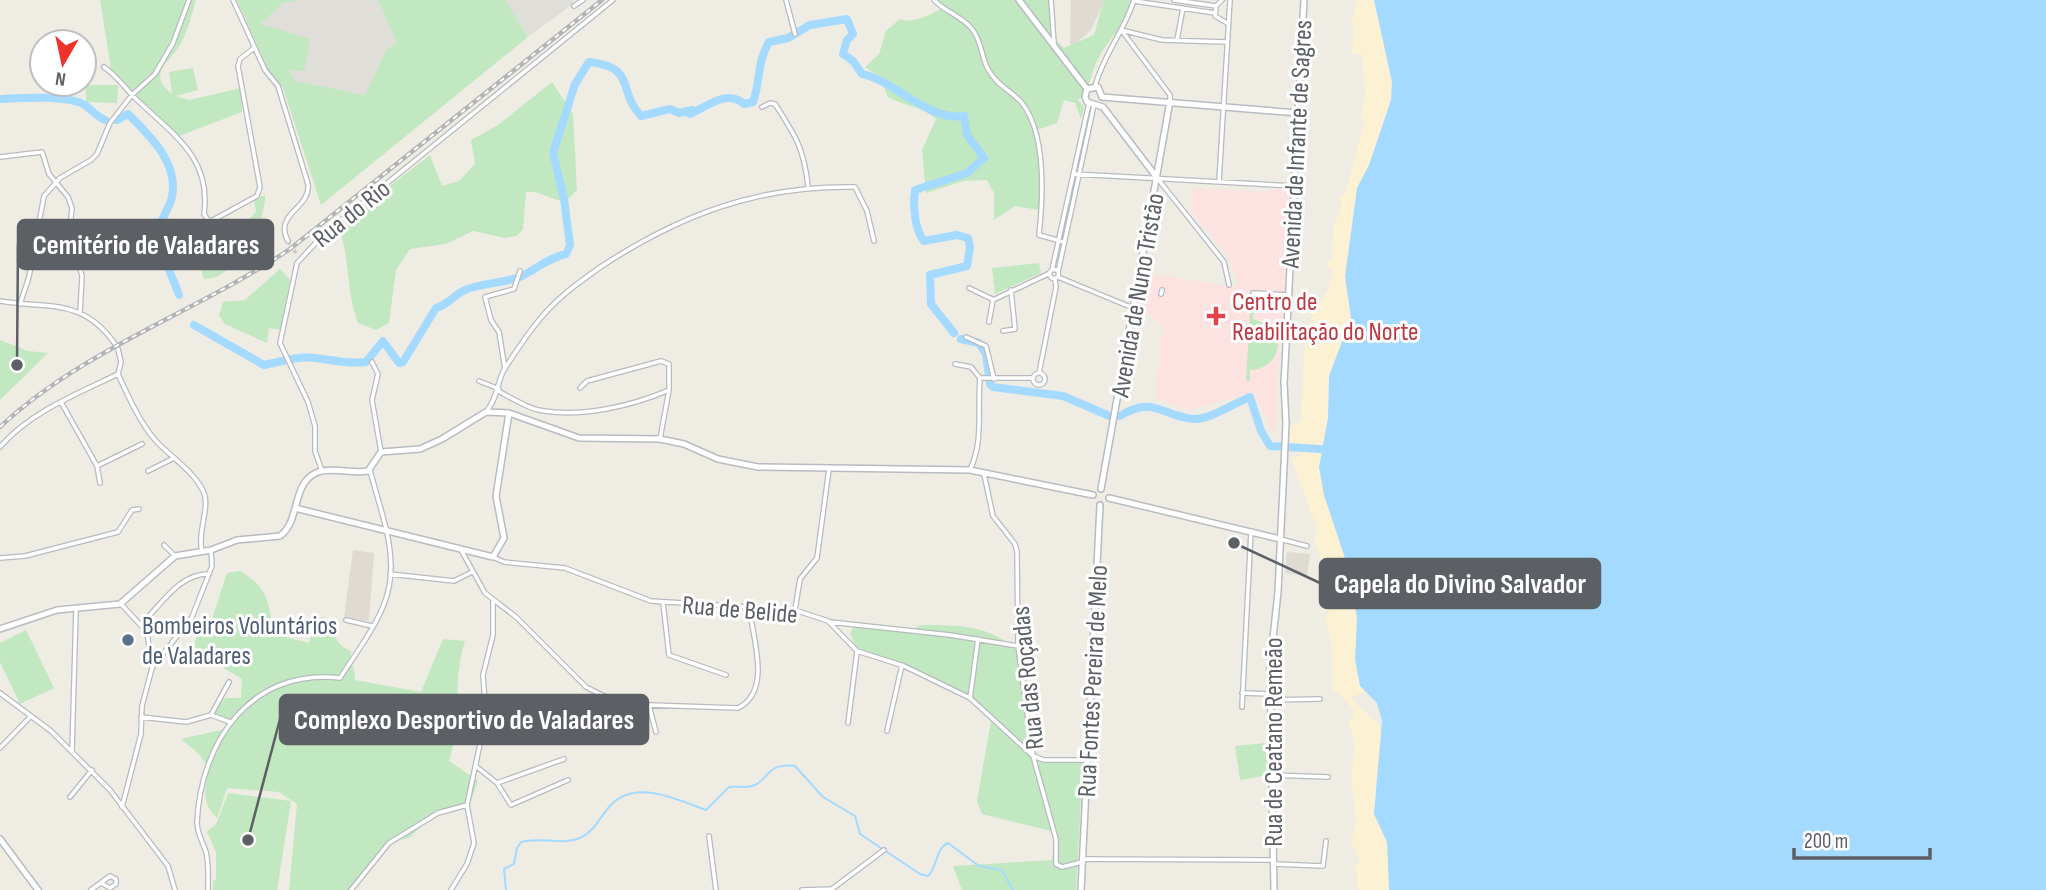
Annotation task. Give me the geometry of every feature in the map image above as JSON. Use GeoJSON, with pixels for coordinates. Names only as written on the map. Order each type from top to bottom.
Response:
{"type":"FeatureCollection","features":[{"type":"Feature","properties":{"kind":"main road"},"geometry":{"type":"LineString","coordinates":[[1019,0],[1087,89]]}},
{"type":"Feature","properties":{"kind":"main road","name":"Avenida de Infante de Sagres"},"geometry":{"type":"LineString","coordinates":[[1280,539],[1285,445],[1286,295],[1304,0]]}},
{"type":"Feature","properties":{"kind":"main road"},"geometry":{"type":"LineString","coordinates":[[1087,89],[1095,86],[1100,88],[1102,97]]}},
{"type":"Feature","properties":{"kind":"main road"},"geometry":{"type":"LineString","coordinates":[[1087,89],[1085,97],[1158,179]]}},
{"type":"Feature","properties":{"kind":"main road"},"geometry":{"type":"LineString","coordinates":[[1094,104],[1102,97],[1298,113]]}},
{"type":"Feature","properties":{"kind":"main road","name":"Avenida de Nuno Tristão"},"geometry":{"type":"LineString","coordinates":[[1101,489],[1170,101]]}},
{"type":"Feature","properties":{"kind":"main road"},"geometry":{"type":"LineString","coordinates":[[0,629],[57,610],[120,604],[175,556],[211,550],[237,540],[280,536],[293,522],[295,508],[306,482],[322,471],[348,474],[370,470],[381,452],[432,445],[486,412],[509,413],[579,438],[660,439],[684,444],[738,464],[970,470],[1093,495],[1101,489],[1108,498],[1280,539]]}},
{"type":"Feature","properties":{"kind":"main road"},"geometry":{"type":"LineString","coordinates":[[295,508],[387,528],[493,557],[504,538],[496,496],[509,413]]}},
{"type":"Feature","properties":{"kind":"main road"},"geometry":{"type":"LineString","coordinates":[[1093,495],[1100,505],[1108,498]]}},
{"type":"Feature","properties":{"kind":"main road","name":"Rua Fontes Pereira de Melo"},"geometry":{"type":"LineString","coordinates":[[1081,890],[1100,505]]}},
{"type":"Feature","properties":{"kind":"main road","name":"Rua de Ceatano Remeão"},"geometry":{"type":"LineString","coordinates":[[1274,890],[1270,697],[1280,539]]}},
{"type":"Feature","properties":{"kind":"main road"},"geometry":{"type":"LineString","coordinates":[[0,839],[36,887]]}},
{"type":"Feature","properties":{"kind":"street"},"geometry":{"type":"LineString","coordinates":[[20,304],[29,277],[44,196],[58,181],[91,160],[110,123],[155,74],[173,43],[190,0]]}},
{"type":"Feature","properties":{"kind":"street"},"geometry":{"type":"LineString","coordinates":[[233,0],[265,70],[278,86],[309,187],[307,195],[285,221],[284,229],[288,242]]}},
{"type":"Feature","properties":{"kind":"street"},"geometry":{"type":"LineString","coordinates":[[574,6],[583,0]]}},
{"type":"Feature","properties":{"kind":"street","name":"Rua do Rio"},"geometry":{"type":"LineString","coordinates":[[322,471],[314,452],[315,426],[308,402],[280,343],[300,258],[323,234],[580,30],[613,0]]}},
{"type":"Feature","properties":{"kind":"street"},"geometry":{"type":"LineString","coordinates":[[786,0],[795,33]]}},
{"type":"Feature","properties":{"kind":"street"},"geometry":{"type":"LineString","coordinates":[[934,0],[972,29],[980,43],[986,68],[999,85],[1022,102],[1031,119],[1044,172],[1039,235],[1062,241]]}},
{"type":"Feature","properties":{"kind":"street"},"geometry":{"type":"LineString","coordinates":[[1051,0],[1054,45]]}},
{"type":"Feature","properties":{"kind":"street"},"geometry":{"type":"LineString","coordinates":[[1095,86],[1103,57],[1121,30],[1134,0],[1215,13]]}},
{"type":"Feature","properties":{"kind":"street"},"geometry":{"type":"LineString","coordinates":[[1174,0],[1216,6]]}},
{"type":"Feature","properties":{"kind":"street"},"geometry":{"type":"LineString","coordinates":[[1222,0],[1216,6],[1215,13],[1219,21],[1227,23]]}},
{"type":"Feature","properties":{"kind":"street"},"geometry":{"type":"LineString","coordinates":[[1219,181],[1230,0]]}},
{"type":"Feature","properties":{"kind":"street"},"geometry":{"type":"LineString","coordinates":[[1177,40],[1184,1]]}},
{"type":"Feature","properties":{"kind":"street"},"geometry":{"type":"LineString","coordinates":[[1121,30],[1177,40],[1226,42]]}},
{"type":"Feature","properties":{"kind":"street"},"geometry":{"type":"LineString","coordinates":[[1121,30],[1130,38],[1157,76],[1170,95],[1170,101]]}},
{"type":"Feature","properties":{"kind":"street"},"geometry":{"type":"LineString","coordinates":[[104,67],[183,143],[198,163],[207,193],[204,214],[208,220],[213,220],[257,196],[260,187],[239,66],[240,59],[254,48]]}},
{"type":"Feature","properties":{"kind":"street"},"geometry":{"type":"LineString","coordinates":[[762,107],[775,104],[797,135],[803,150],[808,186]]}},
{"type":"Feature","properties":{"kind":"street"},"geometry":{"type":"LineString","coordinates":[[955,364],[971,367],[983,377],[992,379],[1034,378],[1039,373],[1062,241],[1094,104]]}},
{"type":"Feature","properties":{"kind":"street"},"geometry":{"type":"LineString","coordinates":[[0,157],[42,152],[50,174],[58,181],[72,208],[69,227],[82,276],[80,313]]}},
{"type":"Feature","properties":{"kind":"street"},"geometry":{"type":"LineString","coordinates":[[1076,174],[1294,186]]}},
{"type":"Feature","properties":{"kind":"street"},"geometry":{"type":"LineString","coordinates":[[1158,179],[1224,262],[1228,269],[1229,285]]}},
{"type":"Feature","properties":{"kind":"street"},"geometry":{"type":"LineString","coordinates":[[486,412],[499,390],[505,369],[545,313],[577,281],[638,242],[703,212],[808,186],[855,187],[867,211],[874,241]]}},
{"type":"Feature","properties":{"kind":"street"},"geometry":{"type":"LineString","coordinates":[[993,300],[1051,272],[1062,241]]}},
{"type":"Feature","properties":{"kind":"street"},"geometry":{"type":"LineString","coordinates":[[296,253],[300,258]]}},
{"type":"Feature","properties":{"kind":"street"},"geometry":{"type":"LineString","coordinates":[[1051,272],[1135,309]]}},
{"type":"Feature","properties":{"kind":"street"},"geometry":{"type":"LineString","coordinates":[[1051,272],[1057,276]]}},
{"type":"Feature","properties":{"kind":"street"},"geometry":{"type":"LineString","coordinates":[[505,369],[499,332],[491,320],[485,297],[502,295],[514,289],[518,276]]}},
{"type":"Feature","properties":{"kind":"street"},"geometry":{"type":"LineString","coordinates":[[969,288],[993,300]]}},
{"type":"Feature","properties":{"kind":"street"},"geometry":{"type":"LineString","coordinates":[[1003,331],[1015,329],[1011,290]]}},
{"type":"Feature","properties":{"kind":"street"},"geometry":{"type":"LineString","coordinates":[[1253,293],[1286,295]]}},
{"type":"Feature","properties":{"kind":"street"},"geometry":{"type":"LineString","coordinates":[[989,322],[993,300]]}},
{"type":"Feature","properties":{"kind":"street"},"geometry":{"type":"LineString","coordinates":[[0,301],[40,303],[80,313],[106,332],[115,344]]}},
{"type":"Feature","properties":{"kind":"street"},"geometry":{"type":"LineString","coordinates":[[965,337],[986,346],[992,379]]}},
{"type":"Feature","properties":{"kind":"street"},"geometry":{"type":"LineString","coordinates":[[118,349],[121,362],[118,374],[155,439],[196,480],[205,495],[203,523],[198,534],[202,552]]}},
{"type":"Feature","properties":{"kind":"street"},"geometry":{"type":"LineString","coordinates":[[580,388],[587,381],[661,361],[669,364],[669,390],[660,439]]}},
{"type":"Feature","properties":{"kind":"street"},"geometry":{"type":"LineString","coordinates":[[372,362],[377,368],[372,400],[381,452]]}},
{"type":"Feature","properties":{"kind":"street"},"geometry":{"type":"LineString","coordinates":[[1034,378],[1036,383],[1043,383],[1045,376],[1039,373]]}},
{"type":"Feature","properties":{"kind":"street"},"geometry":{"type":"LineString","coordinates":[[0,447],[12,433],[61,402],[118,374]]}},
{"type":"Feature","properties":{"kind":"street"},"geometry":{"type":"LineString","coordinates":[[970,470],[979,452],[977,408],[983,377]]}},
{"type":"Feature","properties":{"kind":"street"},"geometry":{"type":"LineString","coordinates":[[479,381],[542,411],[596,410],[651,398],[669,390]]}},
{"type":"Feature","properties":{"kind":"street"},"geometry":{"type":"LineString","coordinates":[[61,402],[97,466],[100,484]]}},
{"type":"Feature","properties":{"kind":"street"},"geometry":{"type":"LineString","coordinates":[[97,466],[142,444]]}},
{"type":"Feature","properties":{"kind":"street"},"geometry":{"type":"LineString","coordinates":[[148,471],[174,458]]}},
{"type":"Feature","properties":{"kind":"street"},"geometry":{"type":"LineString","coordinates":[[795,610],[800,579],[817,558],[829,468]]}},
{"type":"Feature","properties":{"kind":"street"},"geometry":{"type":"LineString","coordinates":[[208,890],[206,853],[197,823],[202,779],[208,759],[230,722],[252,701],[290,682],[317,677],[340,678],[372,626],[389,588],[387,528],[370,470]]}},
{"type":"Feature","properties":{"kind":"street","name":"Rua das Roçadas"},"geometry":{"type":"LineString","coordinates":[[984,472],[993,516],[1015,544],[1017,552],[1018,646],[1033,756],[1055,832],[1056,864],[1062,867],[1082,860]]}},
{"type":"Feature","properties":{"kind":"street"},"geometry":{"type":"LineString","coordinates":[[0,558],[25,556],[118,532],[132,510],[139,509]]}},
{"type":"Feature","properties":{"kind":"street"},"geometry":{"type":"LineString","coordinates":[[1242,707],[1251,530]]}},
{"type":"Feature","properties":{"kind":"street"},"geometry":{"type":"LineString","coordinates":[[1280,539],[1307,546]]}},
{"type":"Feature","properties":{"kind":"street"},"geometry":{"type":"LineString","coordinates":[[164,545],[175,556]]}},
{"type":"Feature","properties":{"kind":"street"},"geometry":{"type":"LineString","coordinates":[[459,547],[492,601],[516,617],[586,687],[620,704],[738,708],[745,705],[758,680],[750,606]]}},
{"type":"Feature","properties":{"kind":"street"},"geometry":{"type":"LineString","coordinates":[[152,668],[192,617],[209,574],[211,550]]}},
{"type":"Feature","properties":{"kind":"street","name":"Rua de Belide"},"geometry":{"type":"LineString","coordinates":[[493,557],[503,562],[565,568],[663,603],[795,610],[828,621],[857,651],[902,665],[970,698],[1033,756]]}},
{"type":"Feature","properties":{"kind":"street"},"geometry":{"type":"LineString","coordinates":[[390,574],[454,581],[472,572]]}},
{"type":"Feature","properties":{"kind":"street"},"geometry":{"type":"LineString","coordinates":[[141,624],[180,583],[198,574],[209,574]]}},
{"type":"Feature","properties":{"kind":"street"},"geometry":{"type":"LineString","coordinates":[[452,890],[472,853],[474,835],[467,805],[486,716],[483,675],[495,624],[492,601]]}},
{"type":"Feature","properties":{"kind":"street"},"geometry":{"type":"LineString","coordinates":[[663,603],[669,655],[726,675]]}},
{"type":"Feature","properties":{"kind":"street"},"geometry":{"type":"LineString","coordinates":[[120,604],[147,632],[152,668],[141,717],[141,734],[122,807]]}},
{"type":"Feature","properties":{"kind":"street"},"geometry":{"type":"LineString","coordinates":[[72,752],[76,610]]}},
{"type":"Feature","properties":{"kind":"street"},"geometry":{"type":"LineString","coordinates":[[346,621],[372,626]]}},
{"type":"Feature","properties":{"kind":"street"},"geometry":{"type":"LineString","coordinates":[[828,621],[1018,646]]}},
{"type":"Feature","properties":{"kind":"street"},"geometry":{"type":"LineString","coordinates":[[970,698],[978,639]]}},
{"type":"Feature","properties":{"kind":"street"},"geometry":{"type":"LineString","coordinates":[[848,723],[857,651]]}},
{"type":"Feature","properties":{"kind":"street"},"geometry":{"type":"LineString","coordinates":[[887,731],[902,665]]}},
{"type":"Feature","properties":{"kind":"street"},"geometry":{"type":"LineString","coordinates":[[211,715],[229,682]]}},
{"type":"Feature","properties":{"kind":"street"},"geometry":{"type":"LineString","coordinates":[[0,693],[31,716],[92,770],[168,866],[175,890]]}},
{"type":"Feature","properties":{"kind":"street"},"geometry":{"type":"LineString","coordinates":[[1242,693],[1320,699]]}},
{"type":"Feature","properties":{"kind":"street"},"geometry":{"type":"LineString","coordinates":[[649,706],[656,732]]}},
{"type":"Feature","properties":{"kind":"street"},"geometry":{"type":"LineString","coordinates":[[141,717],[186,722],[211,715],[230,722]]}},
{"type":"Feature","properties":{"kind":"street"},"geometry":{"type":"LineString","coordinates":[[0,748],[31,716]]}},
{"type":"Feature","properties":{"kind":"street"},"geometry":{"type":"LineString","coordinates":[[1033,756],[1044,760],[1087,760]]}},
{"type":"Feature","properties":{"kind":"street"},"geometry":{"type":"LineString","coordinates":[[497,783],[564,759]]}},
{"type":"Feature","properties":{"kind":"street"},"geometry":{"type":"LineString","coordinates":[[477,767],[497,783],[510,806],[568,779]]}},
{"type":"Feature","properties":{"kind":"street"},"geometry":{"type":"LineString","coordinates":[[70,797],[92,770]]}},
{"type":"Feature","properties":{"kind":"street"},"geometry":{"type":"LineString","coordinates":[[1272,775],[1328,777]]}},
{"type":"Feature","properties":{"kind":"street"},"geometry":{"type":"LineString","coordinates":[[351,890],[389,843],[438,813],[467,805]]}},
{"type":"Feature","properties":{"kind":"street"},"geometry":{"type":"LineString","coordinates":[[709,836],[716,890]]}},
{"type":"Feature","properties":{"kind":"street"},"geometry":{"type":"LineString","coordinates":[[1082,860],[1272,862],[1323,866],[1326,841]]}},
{"type":"Feature","properties":{"kind":"street"},"geometry":{"type":"LineString","coordinates":[[802,890],[832,889],[884,850]]}},
{"type":"Feature","properties":{"kind":"street"},"geometry":{"type":"LineString","coordinates":[[91,890],[101,883]]}},
{"type":"Feature","properties":{"kind":"street"},"geometry":{"type":"LineString","coordinates":[[26,890],[36,887]]}},
{"type":"Feature","properties":{"kind":"shaded area"},"geometry":{"type":"Polygon","coordinates":[[[298,0],[378,0],[397,43],[387,49],[365,95],[295,82],[260,25],[283,3],[298,0]]]}},
{"type":"Feature","properties":{"kind":"shaded area"},"geometry":{"type":"Polygon","coordinates":[[[505,0],[573,0],[574,3],[528,37],[505,0]]]}},
{"type":"Feature","properties":{"kind":"shaded area"},"geometry":{"type":"Polygon","coordinates":[[[1071,0],[1105,0],[1091,30],[1073,46],[1070,43],[1071,0]]]}},
{"type":"Feature","properties":{"kind":"shaded area","name":"Centro de Reabilitação do Norte"},"geometry":{"type":"Polygon","coordinates":[[[1194,188],[1269,192],[1270,188],[1288,192],[1275,436],[1253,392],[1189,410],[1156,398],[1162,327],[1141,306],[1146,273],[1232,287],[1239,285],[1228,257],[1191,211],[1194,188]]]}},
{"type":"Feature","properties":{"kind":"shaded area"},"geometry":{"type":"Polygon","coordinates":[[[353,550],[374,553],[369,621],[344,617],[353,550]]]}},
{"type":"Feature","properties":{"kind":"shaded area"},"geometry":{"type":"Polygon","coordinates":[[[1287,552],[1310,554],[1307,576],[1285,573],[1287,552]]]}},
{"type":"Feature","properties":{"kind":"green space"},"geometry":{"type":"Polygon","coordinates":[[[100,0],[196,0],[183,38],[163,67],[161,80],[172,94],[169,72],[193,68],[198,90],[175,96],[189,100],[241,88],[242,112],[179,136],[112,75],[100,0]]]}},
{"type":"Feature","properties":{"kind":"green space"},"geometry":{"type":"Polygon","coordinates":[[[237,0],[298,0],[283,3],[261,24],[310,39],[304,71],[289,69],[295,81],[365,95],[387,49],[397,43],[378,0],[505,0],[528,37],[321,205],[283,88],[269,72],[237,0]]]}},
{"type":"Feature","properties":{"kind":"green space"},"geometry":{"type":"Polygon","coordinates":[[[936,0],[1051,0],[1053,37],[1064,48],[1094,35],[1104,0],[1131,0],[1126,16],[1102,52],[1085,91],[1078,100],[1084,107],[1081,119],[1075,103],[1064,100],[1057,123],[1034,131],[1042,178],[1040,210],[1015,206],[994,220],[994,193],[987,180],[964,181],[926,193],[922,150],[936,119],[925,111],[888,97],[880,77],[865,67],[879,54],[886,31],[900,19],[916,20],[941,9],[936,0]]]}},
{"type":"Feature","properties":{"kind":"green space"},"geometry":{"type":"Polygon","coordinates":[[[552,82],[573,114],[577,190],[566,201],[526,192],[523,229],[517,236],[505,238],[473,231],[446,244],[410,249],[396,270],[389,323],[376,330],[358,323],[338,225],[430,155],[442,186],[459,181],[475,164],[471,140],[498,125],[552,82]]]}},
{"type":"Feature","properties":{"kind":"green space"},"geometry":{"type":"Polygon","coordinates":[[[98,85],[118,85],[117,103],[86,102],[86,98],[98,98],[98,85]]]}},
{"type":"Feature","properties":{"kind":"green space"},"geometry":{"type":"Polygon","coordinates":[[[265,195],[259,227],[262,247],[217,277],[204,279],[200,258],[207,238],[229,234],[241,227],[256,211],[254,200],[265,195]]]}},
{"type":"Feature","properties":{"kind":"green space"},"geometry":{"type":"Polygon","coordinates":[[[1039,263],[1041,273],[995,294],[992,268],[1039,263]]]}},
{"type":"Feature","properties":{"kind":"green space"},"geometry":{"type":"Polygon","coordinates":[[[280,269],[290,280],[280,330],[269,328],[267,343],[225,324],[219,315],[223,302],[245,300],[280,269]]]}},
{"type":"Feature","properties":{"kind":"green space"},"geometry":{"type":"Polygon","coordinates":[[[1251,297],[1255,297],[1253,319],[1270,325],[1278,345],[1275,356],[1269,363],[1250,370],[1250,381],[1246,380],[1251,297]]]}},
{"type":"Feature","properties":{"kind":"green space"},"geometry":{"type":"Polygon","coordinates":[[[0,340],[28,351],[48,353],[0,400],[0,340]]]}},
{"type":"Feature","properties":{"kind":"green space"},"geometry":{"type":"Polygon","coordinates":[[[240,571],[262,590],[268,603],[274,632],[278,635],[309,643],[316,618],[324,617],[333,623],[337,640],[351,651],[355,680],[421,692],[443,639],[465,641],[459,672],[456,730],[449,761],[478,781],[468,809],[451,808],[425,823],[409,838],[394,841],[349,890],[289,890],[297,804],[279,792],[227,788],[217,818],[206,801],[208,767],[199,754],[181,739],[229,728],[213,711],[225,698],[241,698],[242,679],[194,650],[199,619],[212,619],[227,573],[240,571]]]}},
{"type":"Feature","properties":{"kind":"green space"},"geometry":{"type":"Polygon","coordinates":[[[921,625],[949,625],[988,632],[1011,645],[1022,655],[1034,747],[1040,761],[1083,763],[1076,890],[962,890],[953,866],[1052,860],[1055,832],[982,814],[977,801],[992,715],[960,691],[944,683],[856,647],[850,633],[854,626],[908,633],[921,625]]]}},
{"type":"Feature","properties":{"kind":"green space"},"geometry":{"type":"Polygon","coordinates":[[[26,630],[54,688],[20,704],[0,662],[0,643],[26,630]]]}},
{"type":"Feature","properties":{"kind":"green space"},"geometry":{"type":"Polygon","coordinates":[[[1265,743],[1268,775],[1240,780],[1235,746],[1265,743]]]}},
{"type":"Feature","properties":{"kind":"green space"},"geometry":{"type":"Polygon","coordinates":[[[228,793],[291,801],[277,890],[213,890],[213,881],[216,880],[216,852],[207,832],[216,824],[228,793]]]}},
{"type":"Feature","properties":{"kind":"sand"},"geometry":{"type":"Polygon","coordinates":[[[1357,0],[1378,0],[1395,47],[1363,588],[1378,684],[1351,698],[1391,737],[1403,890],[1358,890],[1357,874],[1353,868],[1360,863],[1351,841],[1356,818],[1352,780],[1354,747],[1348,721],[1354,717],[1349,704],[1331,688],[1331,638],[1325,621],[1332,603],[1330,597],[1318,596],[1322,567],[1317,545],[1314,545],[1317,528],[1291,458],[1300,456],[1304,448],[1290,443],[1290,427],[1301,421],[1304,351],[1315,301],[1322,300],[1329,287],[1333,268],[1328,269],[1328,261],[1332,260],[1333,229],[1342,204],[1338,198],[1345,194],[1365,119],[1361,118],[1365,93],[1362,54],[1352,54],[1354,27],[1351,26],[1357,0]]]}},
{"type":"Feature","properties":{"kind":"water"},"geometry":{"type":"Polygon","coordinates":[[[1374,0],[2046,0],[2046,890],[1389,890],[1387,842],[1374,814],[1382,721],[1377,703],[1360,686],[1355,659],[1357,618],[1348,567],[1324,495],[1319,467],[1328,418],[1329,376],[1351,318],[1345,277],[1357,188],[1369,165],[1391,100],[1392,82],[1374,0]]]}},
{"type":"Feature","properties":{"kind":"waterway"},"geometry":{"type":"LineString","coordinates":[[289,360],[307,358],[366,362],[383,341],[399,363],[403,362],[436,308],[469,288],[516,278],[566,254],[570,245],[564,199],[553,153],[575,84],[589,62],[614,69],[620,75],[634,107],[641,116],[670,109],[679,113],[692,110],[690,114],[724,98],[738,100],[744,104],[753,102],[762,58],[769,42],[788,38],[810,25],[847,19],[853,34],[847,40],[843,54],[853,61],[862,74],[938,113],[964,116],[967,135],[984,158],[967,173],[915,190],[915,217],[924,241],[957,235],[968,238],[970,247],[967,266],[930,275],[931,304],[954,333]]}},
{"type":"Feature","properties":{"kind":"waterway"},"geometry":{"type":"LineString","coordinates":[[0,99],[65,99],[83,104],[105,120]]}},
{"type":"Feature","properties":{"kind":"waterway"},"geometry":{"type":"LineString","coordinates":[[117,120],[128,114],[161,151],[171,173],[172,197],[159,233],[164,256],[179,295]]}},
{"type":"Feature","properties":{"kind":"waterway"},"geometry":{"type":"LineString","coordinates":[[194,325],[264,365],[283,361]]}},
{"type":"Feature","properties":{"kind":"waterway"},"geometry":{"type":"LineString","coordinates":[[961,339],[979,343],[986,354],[990,384],[993,387],[1063,396],[1112,417]]}},
{"type":"Feature","properties":{"kind":"waterway"},"geometry":{"type":"LineString","coordinates":[[1120,416],[1131,410],[1149,407],[1182,417],[1200,419],[1250,397],[1261,431],[1270,446],[1321,449]]}},
{"type":"Feature","properties":{"kind":"waterway"},"geometry":{"type":"LineString","coordinates":[[506,890],[504,869],[514,864],[521,842],[580,838],[589,832],[610,806],[632,793],[657,794],[706,810],[729,787],[752,786],[773,770],[785,766],[795,766],[823,797],[855,816],[860,834],[920,874],[928,876],[941,849],[948,843],[979,866],[1002,870],[1013,890]]}},
{"type":"Feature","properties":{"kind":"tunnel"},"geometry":{"type":"LineString","coordinates":[[288,241],[296,253]]}},
{"type":"Feature","properties":{"kind":"railway"},"geometry":{"type":"LineString","coordinates":[[0,427],[67,375],[254,272],[290,249],[602,0]]}},
{"type":"Feature","properties":{"kind":"place","name":"Centro de Reabilitação do Norte"},"geometry":{"type":"Point","coordinates":[1216,316]}},
{"type":"Feature","properties":{"kind":"place","name":"Cemitério de Valadares"},"geometry":{"type":"Point","coordinates":[17,365]}},
{"type":"Feature","properties":{"kind":"place","name":"Capela do Divino Salvador"},"geometry":{"type":"Point","coordinates":[1234,543]}},
{"type":"Feature","properties":{"kind":"place","name":"Bombeiros Voluntários de Valadares"},"geometry":{"type":"Point","coordinates":[128,640]}},
{"type":"Feature","properties":{"kind":"place","name":"Complexo Desportivo de Valadares"},"geometry":{"type":"Point","coordinates":[248,840]}}]}
